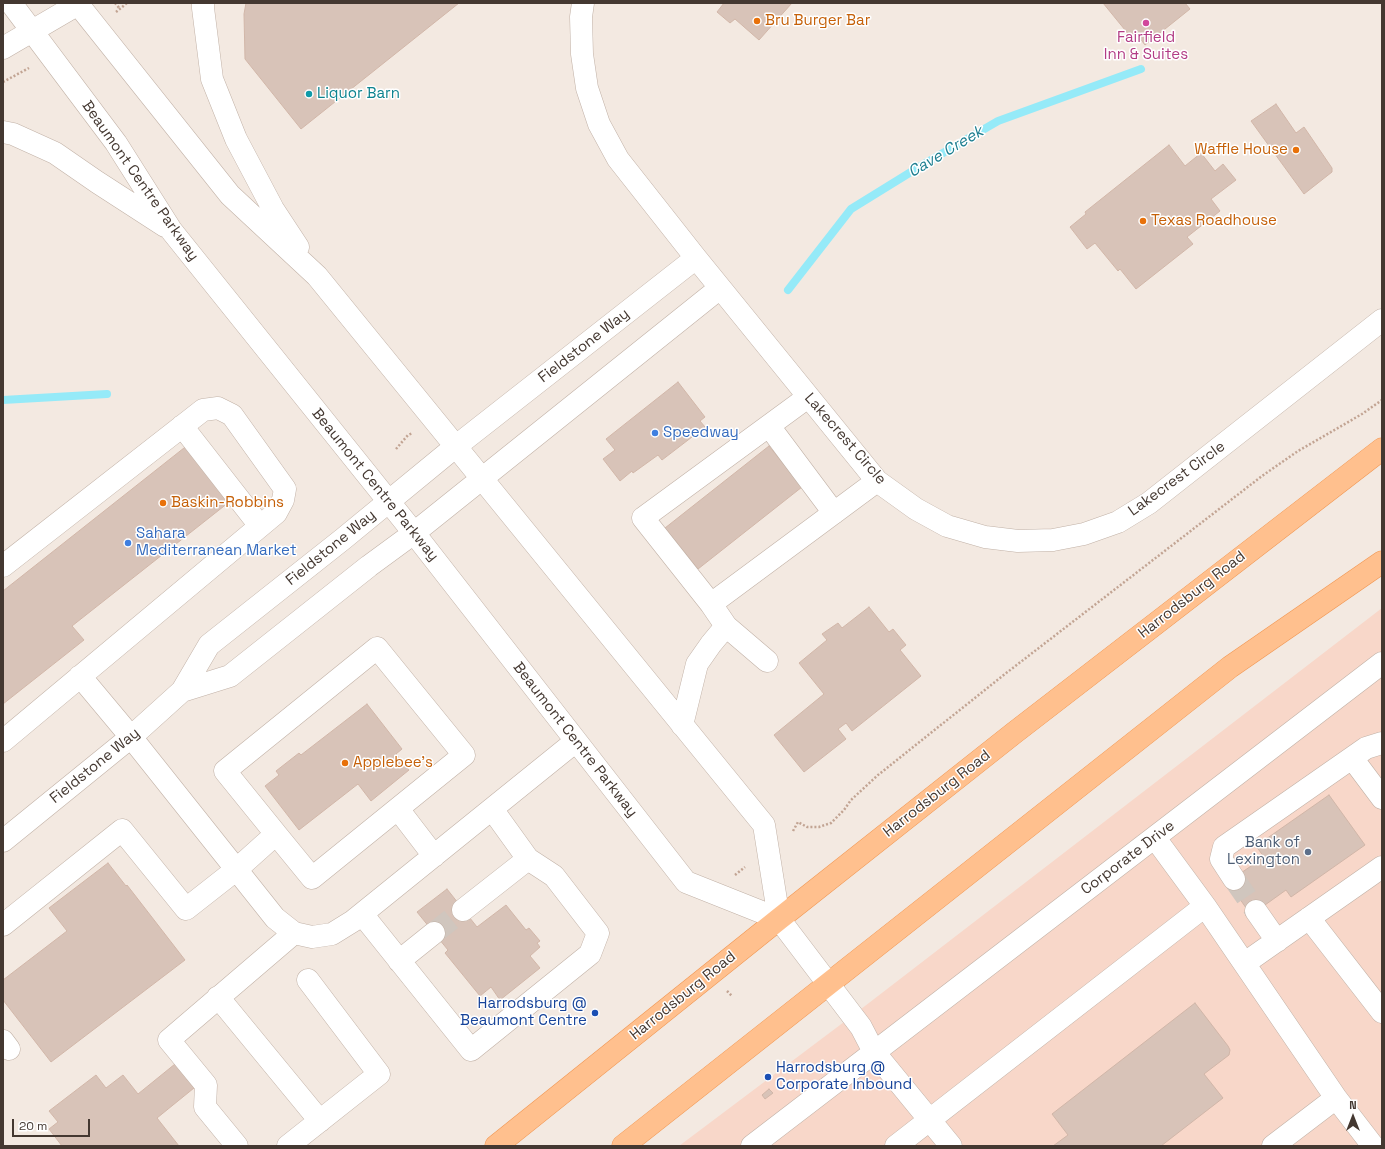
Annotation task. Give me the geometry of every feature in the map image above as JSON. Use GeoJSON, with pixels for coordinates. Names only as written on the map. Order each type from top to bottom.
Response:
{"type":"FeatureCollection","features":[{"type":"Feature","properties":{"kind":"main road","name":"Harrodsburg Road"},"geometry":{"type":"LineString","coordinates":[[496,1146],[1020,728],[1382,449]]}},
{"type":"Feature","properties":{"kind":"main road"},"geometry":{"type":"LineString","coordinates":[[623,1146],[1230,667],[1382,562]]}},
{"type":"Feature","properties":{"kind":"street","name":"Beaumont Centre Parkway"},"geometry":{"type":"LineString","coordinates":[[11,3],[116,143],[171,230],[414,534],[686,882],[779,919]]}},
{"type":"Feature","properties":{"kind":"street"},"geometry":{"type":"LineString","coordinates":[[203,3],[212,79],[236,139],[273,209],[317,276],[764,825],[779,919],[861,1027],[874,1052],[951,1146]]}},
{"type":"Feature","properties":{"kind":"street","name":"Lakecrest Circle"},"geometry":{"type":"LineString","coordinates":[[583,3],[581,17],[582,54],[587,88],[599,124],[618,159],[720,288],[877,481],[916,509],[947,526],[985,537],[1018,541],[1054,540],[1084,534],[1118,522],[1149,503],[1382,320]]}},
{"type":"Feature","properties":{"kind":"street"},"geometry":{"type":"LineString","coordinates":[[3,48],[78,4],[230,195],[317,276]]}},
{"type":"Feature","properties":{"kind":"street"},"geometry":{"type":"LineString","coordinates":[[3,132],[13,134],[55,153],[171,230]]}},
{"type":"Feature","properties":{"kind":"street","name":"Fieldstone Way"},"geometry":{"type":"LineString","coordinates":[[3,841],[131,737],[182,691],[209,645],[343,539],[455,447],[696,258]]}},
{"type":"Feature","properties":{"kind":"street"},"geometry":{"type":"LineString","coordinates":[[182,691],[230,676],[369,566],[414,534],[720,288]]}},
{"type":"Feature","properties":{"kind":"street"},"geometry":{"type":"LineString","coordinates":[[767,661],[726,626],[643,518],[808,397]]}},
{"type":"Feature","properties":{"kind":"street"},"geometry":{"type":"LineString","coordinates":[[3,566],[203,410],[218,408],[232,415],[285,489],[283,500],[276,513],[3,741]]}},
{"type":"Feature","properties":{"kind":"street"},"geometry":{"type":"LineString","coordinates":[[182,426],[260,526]]}},
{"type":"Feature","properties":{"kind":"street"},"geometry":{"type":"LineString","coordinates":[[769,426],[834,513]]}},
{"type":"Feature","properties":{"kind":"street"},"geometry":{"type":"LineString","coordinates":[[710,604],[877,481]]}},
{"type":"Feature","properties":{"kind":"street"},"geometry":{"type":"LineString","coordinates":[[682,725],[698,664],[711,644],[726,626]]}},
{"type":"Feature","properties":{"kind":"street"},"geometry":{"type":"LineString","coordinates":[[377,648],[464,755],[312,878],[276,834],[225,771],[377,648]]}},
{"type":"Feature","properties":{"kind":"street","name":"Corporate Drive"},"geometry":{"type":"LineString","coordinates":[[752,1146],[1382,663]]}},
{"type":"Feature","properties":{"kind":"street"},"geometry":{"type":"LineString","coordinates":[[80,676],[131,737],[275,918],[294,932],[312,937],[332,934],[362,914],[576,741]]}},
{"type":"Feature","properties":{"kind":"street"},"geometry":{"type":"LineString","coordinates":[[1234,879],[1221,859],[1224,847],[1366,748],[1382,743]]}},
{"type":"Feature","properties":{"kind":"street"},"geometry":{"type":"LineString","coordinates":[[1352,758],[1382,798]]}},
{"type":"Feature","properties":{"kind":"street"},"geometry":{"type":"LineString","coordinates":[[398,808],[434,856]]}},
{"type":"Feature","properties":{"kind":"street"},"geometry":{"type":"LineString","coordinates":[[362,914],[471,1050],[590,954],[598,932],[554,876],[528,859],[492,809]]}},
{"type":"Feature","properties":{"kind":"street"},"geometry":{"type":"LineString","coordinates":[[3,924],[122,830],[186,910],[237,869],[276,834]]}},
{"type":"Feature","properties":{"kind":"street"},"geometry":{"type":"LineString","coordinates":[[1155,838],[1245,963],[1336,1098],[1373,1146]]}},
{"type":"Feature","properties":{"kind":"street"},"geometry":{"type":"LineString","coordinates":[[463,910],[528,859]]}},
{"type":"Feature","properties":{"kind":"street"},"geometry":{"type":"LineString","coordinates":[[1245,963],[1382,867]]}},
{"type":"Feature","properties":{"kind":"street"},"geometry":{"type":"LineString","coordinates":[[896,1146],[1205,906]]}},
{"type":"Feature","properties":{"kind":"street"},"geometry":{"type":"LineString","coordinates":[[1256,911],[1277,941]]}},
{"type":"Feature","properties":{"kind":"street"},"geometry":{"type":"LineString","coordinates":[[1309,918],[1382,1012]]}},
{"type":"Feature","properties":{"kind":"street"},"geometry":{"type":"LineString","coordinates":[[237,1146],[205,1108],[206,1085],[169,1040],[294,932]]}},
{"type":"Feature","properties":{"kind":"street"},"geometry":{"type":"LineString","coordinates":[[399,961],[434,932]]}},
{"type":"Feature","properties":{"kind":"street"},"geometry":{"type":"LineString","coordinates":[[288,1146],[379,1074],[308,980]]}},
{"type":"Feature","properties":{"kind":"street"},"geometry":{"type":"LineString","coordinates":[[218,997],[320,1121]]}},
{"type":"Feature","properties":{"kind":"street"},"geometry":{"type":"LineString","coordinates":[[1274,1146],[1336,1098]]}},
{"type":"Feature","properties":{"kind":"path"},"geometry":{"type":"LineString","coordinates":[[115,3],[120,9]]}},
{"type":"Feature","properties":{"kind":"path"},"geometry":{"type":"LineString","coordinates":[[3,82],[34,65]]}},
{"type":"Feature","properties":{"kind":"path"},"geometry":{"type":"LineString","coordinates":[[793,831],[798,822],[807,827],[819,827],[831,823],[851,800],[884,770],[1011,669],[1262,476],[1298,451],[1362,414],[1382,400]]}},
{"type":"Feature","properties":{"kind":"path"},"geometry":{"type":"LineString","coordinates":[[396,449],[408,435],[417,430]]}},
{"type":"Feature","properties":{"kind":"path"},"geometry":{"type":"LineString","coordinates":[[730,879],[749,865]]}},
{"type":"Feature","properties":{"kind":"shaded area"},"geometry":{"type":"Polygon","coordinates":[[[1382,608],[1382,1146],[679,1146],[852,1016],[1382,608]]]}},
{"type":"Feature","properties":{"kind":"building","name":"Liquor Barn"},"geometry":{"type":"Polygon","coordinates":[[[246,3],[459,3],[301,129],[245,59],[244,14],[246,3]]]}},
{"type":"Feature","properties":{"kind":"building","name":"Bru Burger Bar"},"geometry":{"type":"Polygon","coordinates":[[[724,3],[792,3],[759,40],[735,19],[730,23],[717,12],[724,3]]]}},
{"type":"Feature","properties":{"kind":"building","name":"Fairfield Inn & Suites"},"geometry":{"type":"Polygon","coordinates":[[[1103,3],[1185,3],[1190,9],[1145,45],[1139,37],[1134,41],[1103,3]]]}},
{"type":"Feature","properties":{"kind":"building","name":"Waffle House"},"geometry":{"type":"Polygon","coordinates":[[[1276,104],[1296,133],[1304,127],[1332,168],[1332,172],[1304,194],[1251,121],[1276,104]]]}},
{"type":"Feature","properties":{"kind":"building","name":"Texas Roadhouse"},"geometry":{"type":"Polygon","coordinates":[[[1169,145],[1185,166],[1201,153],[1215,171],[1223,164],[1236,180],[1211,199],[1220,211],[1187,237],[1193,244],[1136,289],[1120,269],[1118,271],[1095,243],[1087,249],[1070,227],[1086,214],[1085,212],[1169,145]]]}},
{"type":"Feature","properties":{"kind":"building","name":"Speedway"},"geometry":{"type":"Polygon","coordinates":[[[678,382],[705,417],[700,421],[705,427],[662,460],[658,455],[633,473],[632,471],[620,481],[603,459],[615,450],[606,439],[678,382]]]}},
{"type":"Feature","properties":{"kind":"building"},"geometry":{"type":"Polygon","coordinates":[[[189,444],[233,499],[72,626],[84,640],[3,704],[3,591],[189,444]]]}},
{"type":"Feature","properties":{"kind":"building","name":"Speedway"},"geometry":{"type":"Polygon","coordinates":[[[769,446],[802,487],[698,569],[665,528],[769,446]]]}},
{"type":"Feature","properties":{"kind":"building"},"geometry":{"type":"Polygon","coordinates":[[[869,607],[889,632],[893,629],[906,645],[900,650],[921,676],[852,731],[846,723],[838,729],[846,739],[804,772],[774,735],[824,694],[799,663],[827,640],[822,634],[838,623],[842,628],[869,607]]]}},
{"type":"Feature","properties":{"kind":"building","name":"Applebee's"},"geometry":{"type":"Polygon","coordinates":[[[367,704],[402,749],[396,754],[409,770],[371,801],[358,784],[299,830],[265,786],[279,775],[276,771],[299,753],[301,755],[367,704]]]}},
{"type":"Feature","properties":{"kind":"building","name":"Bank of Lexington"},"geometry":{"type":"Polygon","coordinates":[[[1329,795],[1365,845],[1291,897],[1286,890],[1251,915],[1228,882],[1264,857],[1256,846],[1329,795]]]}},
{"type":"Feature","properties":{"kind":"building"},"geometry":{"type":"Polygon","coordinates":[[[108,863],[126,886],[127,885],[185,960],[51,1062],[3,1000],[3,980],[67,931],[49,908],[108,863]]]}},
{"type":"Feature","properties":{"kind":"building"},"geometry":{"type":"Polygon","coordinates":[[[447,889],[477,927],[506,905],[526,930],[529,928],[540,941],[537,943],[540,947],[530,956],[540,968],[500,1000],[491,987],[480,996],[445,953],[448,950],[417,912],[447,889]]]}},
{"type":"Feature","properties":{"kind":"building"},"geometry":{"type":"Polygon","coordinates":[[[1195,1003],[1230,1050],[1229,1055],[1204,1074],[1223,1098],[1161,1146],[1053,1146],[1068,1135],[1052,1114],[1195,1003]]]}},
{"type":"Feature","properties":{"kind":"building"},"geometry":{"type":"Polygon","coordinates":[[[175,1064],[194,1088],[157,1118],[179,1146],[62,1146],[49,1129],[58,1122],[49,1111],[96,1075],[106,1088],[123,1075],[138,1094],[175,1064]]]}},
{"type":"Feature","properties":{"kind":"building"},"geometry":{"type":"Polygon","coordinates":[[[769,1089],[773,1093],[765,1099],[762,1095],[769,1089]]]}},
{"type":"Feature","properties":{"kind":"waterway","name":"Cave Creek"},"geometry":{"type":"LineString","coordinates":[[788,290],[851,209],[998,121],[1141,69]]}},
{"type":"Feature","properties":{"kind":"waterway","name":"Cave Creek"},"geometry":{"type":"LineString","coordinates":[[3,400],[107,394]]}},
{"type":"Feature","properties":{"kind":"tunnel"},"geometry":{"type":"LineString","coordinates":[[1234,879],[1256,911]]}},
{"type":"Feature","properties":{"kind":"tunnel"},"geometry":{"type":"LineString","coordinates":[[434,933],[463,910]]}},
{"type":"Feature","properties":{"kind":"place","name":"Bru Burger Bar"},"geometry":{"type":"Point","coordinates":[757,21]}},
{"type":"Feature","properties":{"kind":"place","name":"Fairfield Inn & Suites"},"geometry":{"type":"Point","coordinates":[1146,23]}},
{"type":"Feature","properties":{"kind":"place","name":"Liquor Barn"},"geometry":{"type":"Point","coordinates":[309,94]}},
{"type":"Feature","properties":{"kind":"place","name":"Waffle House"},"geometry":{"type":"Point","coordinates":[1296,150]}},
{"type":"Feature","properties":{"kind":"place","name":"Texas Roadhouse"},"geometry":{"type":"Point","coordinates":[1143,221]}},
{"type":"Feature","properties":{"kind":"place","name":"Speedway"},"geometry":{"type":"Point","coordinates":[655,433]}},
{"type":"Feature","properties":{"kind":"place","name":"Baskin-Robbins"},"geometry":{"type":"Point","coordinates":[163,503]}},
{"type":"Feature","properties":{"kind":"place","name":"Sahara Mediterranean Market"},"geometry":{"type":"Point","coordinates":[128,543]}},
{"type":"Feature","properties":{"kind":"place","name":"Applebee's"},"geometry":{"type":"Point","coordinates":[345,763]}},
{"type":"Feature","properties":{"kind":"place","name":"Bank of Lexington"},"geometry":{"type":"Point","coordinates":[1308,852]}},
{"type":"Feature","properties":{"kind":"place","name":"Harrodsburg @ Beaumont Centre"},"geometry":{"type":"Point","coordinates":[595,1013]}},
{"type":"Feature","properties":{"kind":"place","name":"Harrodsburg @ Corporate Inbound"},"geometry":{"type":"Point","coordinates":[768,1077]}}]}
